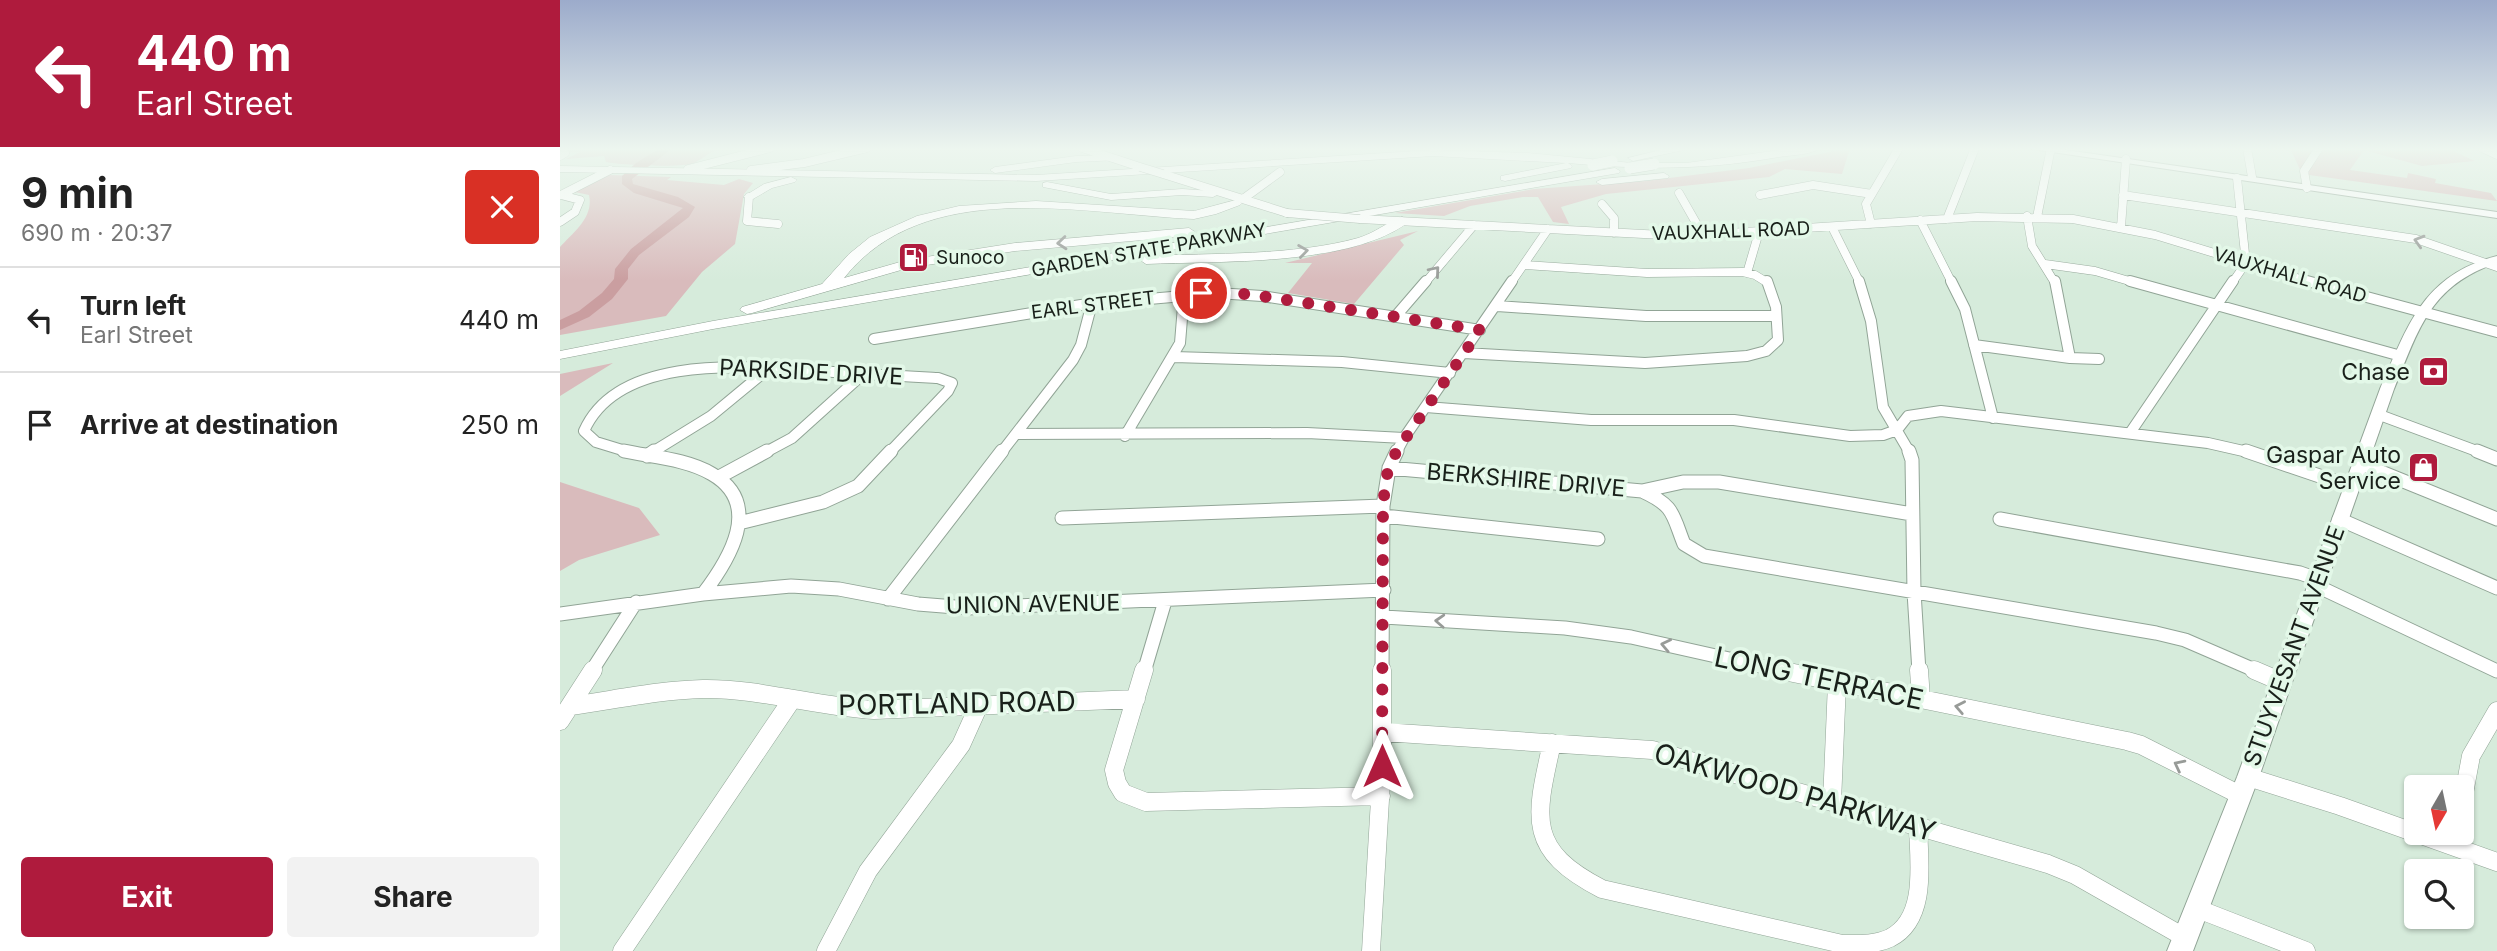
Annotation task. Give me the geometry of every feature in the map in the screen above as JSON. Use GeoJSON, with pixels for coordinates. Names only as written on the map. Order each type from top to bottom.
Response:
{"type":"FeatureCollection","features":[{"type":"Feature","properties":{"kind":"highway"},"geometry":{"type":"LineString","coordinates":[[749,197],[752,192]]}},
{"type":"Feature","properties":{"kind":"highway"},"geometry":{"type":"LineString","coordinates":[[749,197],[756,192]]}},
{"type":"Feature","properties":{"kind":"highway"},"geometry":{"type":"LineString","coordinates":[[1086,192],[1116,198],[1179,192]]}},
{"type":"Feature","properties":{"kind":"highway"},"geometry":{"type":"LineString","coordinates":[[1096,192],[1116,198]]}},
{"type":"Feature","properties":{"kind":"highway"},"geometry":{"type":"LineString","coordinates":[[1140,197],[1156,192]]}},
{"type":"Feature","properties":{"kind":"highway"},"geometry":{"type":"LineString","coordinates":[[1188,192],[1213,194]]}},
{"type":"Feature","properties":{"kind":"highway","name":"GARDEN STATE PARKWAY"},"geometry":{"type":"LineString","coordinates":[[560,343],[1228,229],[1460,192]]}},
{"type":"Feature","properties":{"kind":"highway","name":"GARDEN STATE PARKWAY"},"geometry":{"type":"LineString","coordinates":[[560,355],[703,327],[1462,192]]}},
{"type":"Feature","properties":{"kind":"highway"},"geometry":{"type":"LineString","coordinates":[[809,292],[835,280],[857,253],[880,236],[912,222],[944,213],[984,206],[1035,204],[1194,215],[1212,212],[1239,201]]}},
{"type":"Feature","properties":{"kind":"highway"},"geometry":{"type":"LineString","coordinates":[[1042,269],[1310,250],[1380,235],[1395,228],[1402,221]]}},
{"type":"Feature","properties":{"kind":"highway"},"geometry":{"type":"LineString","coordinates":[[747,310],[888,268],[1000,249],[1228,229]]}},
{"type":"Feature","properties":{"kind":"main road"},"geometry":{"type":"LineString","coordinates":[[2350,192],[2497,214]]}},
{"type":"Feature","properties":{"kind":"main road","name":"STUYVESANT AVENUE"},"geometry":{"type":"LineString","coordinates":[[2182,944],[2248,777],[2377,414],[2414,326],[2437,293],[2452,279],[2484,262],[2497,259]]}},
{"type":"Feature","properties":{"kind":"street","name":"VAUXHALL ROAD"},"geometry":{"type":"LineString","coordinates":[[1210,192],[1287,213],[1614,233],[1703,235],[1920,220],[2032,217],[2073,219],[2121,227],[2497,332]]}},
{"type":"Feature","properties":{"kind":"street","name":"VAUXHALL ROAD"},"geometry":{"type":"LineString","coordinates":[[1216,192],[1239,201]]}},
{"type":"Feature","properties":{"kind":"street"},"geometry":{"type":"LineString","coordinates":[[1239,201],[1256,192]]}},
{"type":"Feature","properties":{"kind":"street"},"geometry":{"type":"LineString","coordinates":[[1760,195],[1774,192]]}},
{"type":"Feature","properties":{"kind":"street"},"geometry":{"type":"LineString","coordinates":[[1861,192],[1872,194],[1866,207],[1871,224]]}},
{"type":"Feature","properties":{"kind":"street"},"geometry":{"type":"LineString","coordinates":[[1947,219],[1957,192]]}},
{"type":"Feature","properties":{"kind":"street"},"geometry":{"type":"LineString","coordinates":[[2039,192],[2032,217],[2032,246],[2056,284],[2070,358]]}},
{"type":"Feature","properties":{"kind":"street"},"geometry":{"type":"LineString","coordinates":[[2130,433],[2246,262],[2239,192]]}},
{"type":"Feature","properties":{"kind":"street"},"geometry":{"type":"LineString","coordinates":[[1679,193],[1703,235]]}},
{"type":"Feature","properties":{"kind":"street"},"geometry":{"type":"LineString","coordinates":[[560,195],[580,200],[575,212],[560,222]]}},
{"type":"Feature","properties":{"kind":"street"},"geometry":{"type":"LineString","coordinates":[[2121,227],[2123,195],[2416,239],[2497,267]]}},
{"type":"Feature","properties":{"kind":"street"},"geometry":{"type":"LineString","coordinates":[[749,197],[747,221],[778,224]]}},
{"type":"Feature","properties":{"kind":"street"},"geometry":{"type":"LineString","coordinates":[[1239,201],[1265,206]]}},
{"type":"Feature","properties":{"kind":"street"},"geometry":{"type":"LineString","coordinates":[[1602,204],[1614,218],[1614,233]]}},
{"type":"Feature","properties":{"kind":"street","name":"VAUXHALL ROAD"},"geometry":{"type":"LineString","coordinates":[[1265,206],[1287,213]]}},
{"type":"Feature","properties":{"kind":"street"},"geometry":{"type":"LineString","coordinates":[[1920,220],[1965,309],[1993,418]]}},
{"type":"Feature","properties":{"kind":"street"},"geometry":{"type":"LineString","coordinates":[[1395,317],[1474,225]]}},
{"type":"Feature","properties":{"kind":"street"},"geometry":{"type":"LineString","coordinates":[[1832,227],[1858,276],[1871,321],[1883,407],[1888,419],[1909,447],[1912,460],[1914,592],[1921,699]]}},
{"type":"Feature","properties":{"kind":"street"},"geometry":{"type":"LineString","coordinates":[[1371,951],[1383,732],[1383,511],[1389,468],[1404,439],[1548,229]]}},
{"type":"Feature","properties":{"kind":"street"},"geometry":{"type":"LineString","coordinates":[[1747,273],[1759,232]]}},
{"type":"Feature","properties":{"kind":"street"},"geometry":{"type":"LineString","coordinates":[[2045,264],[2095,271],[2401,356]]}},
{"type":"Feature","properties":{"kind":"street"},"geometry":{"type":"LineString","coordinates":[[1464,353],[1634,363],[1747,356],[1766,351],[1776,342],[1778,335],[1773,288],[1769,282],[1747,273],[1667,274],[1525,265]]}},
{"type":"Feature","properties":{"kind":"street"},"geometry":{"type":"LineString","coordinates":[[1125,436],[1174,358],[1180,343],[1184,294]]}},
{"type":"Feature","properties":{"kind":"street","name":"EARL STREET"},"geometry":{"type":"LineString","coordinates":[[874,338],[1092,303],[1184,294],[1248,294],[1480,330]]}},
{"type":"Feature","properties":{"kind":"street"},"geometry":{"type":"LineString","coordinates":[[888,598],[1078,352],[1092,303]]}},
{"type":"Feature","properties":{"kind":"street"},"geometry":{"type":"LineString","coordinates":[[1496,306],[1630,315],[1776,316]]}},
{"type":"Feature","properties":{"kind":"street"},"geometry":{"type":"LineString","coordinates":[[1974,345],[2070,358],[2099,359]]}},
{"type":"Feature","properties":{"kind":"street"},"geometry":{"type":"LineString","coordinates":[[1174,358],[1342,362],[1450,373]]}},
{"type":"Feature","properties":{"kind":"street","name":"PARKSIDE DRIVE"},"geometry":{"type":"LineString","coordinates":[[719,477],[684,463],[609,447],[591,440],[584,432],[590,415],[617,394],[659,377],[719,366],[938,378],[952,383],[948,391],[858,486],[823,502],[739,523]]}},
{"type":"Feature","properties":{"kind":"street"},"geometry":{"type":"LineString","coordinates":[[648,456],[711,416],[769,368]]}},
{"type":"Feature","properties":{"kind":"street"},"geometry":{"type":"LineString","coordinates":[[702,594],[727,559],[739,523],[738,503],[733,492],[719,477],[792,438],[863,374]]}},
{"type":"Feature","properties":{"kind":"street"},"geometry":{"type":"LineString","coordinates":[[1426,407],[1591,420],[1734,420],[1850,436],[1883,435],[1897,430],[1908,416],[1941,411],[2227,446],[2352,487]]}},
{"type":"Feature","properties":{"kind":"street"},"geometry":{"type":"LineString","coordinates":[[2377,414],[2497,459]]}},
{"type":"Feature","properties":{"kind":"street"},"geometry":{"type":"LineString","coordinates":[[1017,434],[1125,436],[1294,431],[1404,439]]}},
{"type":"Feature","properties":{"kind":"street"},"geometry":{"type":"LineString","coordinates":[[2359,463],[2497,519]]}},
{"type":"Feature","properties":{"kind":"street","name":"BERKSHIRE DRIVE"},"geometry":{"type":"LineString","coordinates":[[1389,468],[1642,491],[1672,483],[1707,481],[1912,514]]}},
{"type":"Feature","properties":{"kind":"street"},"geometry":{"type":"LineString","coordinates":[[1642,491],[1670,509],[1686,547],[1704,556],[2185,640],[2282,682]]}},
{"type":"Feature","properties":{"kind":"street"},"geometry":{"type":"LineString","coordinates":[[1062,519],[1383,511],[1598,540]]}},
{"type":"Feature","properties":{"kind":"street"},"geometry":{"type":"LineString","coordinates":[[2000,519],[2300,573],[2497,671]]}},
{"type":"Feature","properties":{"kind":"street"},"geometry":{"type":"LineString","coordinates":[[2339,519],[2497,588]]}},
{"type":"Feature","properties":{"kind":"street","name":"UNION AVENUE"},"geometry":{"type":"LineString","coordinates":[[560,614],[702,594],[814,586],[943,608],[1384,590]]}},
{"type":"Feature","properties":{"kind":"street"},"geometry":{"type":"LineString","coordinates":[[1165,601],[1114,770],[1115,784],[1128,798],[1146,802],[1381,796]]}},
{"type":"Feature","properties":{"kind":"street"},"geometry":{"type":"LineString","coordinates":[[560,721],[636,602]]}},
{"type":"Feature","properties":{"kind":"street","name":"LONG TERRACE"},"geometry":{"type":"LineString","coordinates":[[1384,617],[1596,632],[2127,741],[2141,745],[2240,795]]}},
{"type":"Feature","properties":{"kind":"street"},"geometry":{"type":"LineString","coordinates":[[1832,802],[1838,683]]}},
{"type":"Feature","properties":{"kind":"street","name":"PORTLAND ROAD"},"geometry":{"type":"LineString","coordinates":[[570,706],[702,689],[728,690],[791,701],[874,710],[1136,698]]}},
{"type":"Feature","properties":{"kind":"street"},"geometry":{"type":"LineString","coordinates":[[622,951],[791,701]]}},
{"type":"Feature","properties":{"kind":"street"},"geometry":{"type":"LineString","coordinates":[[826,951],[890,838],[961,745],[979,705]]}},
{"type":"Feature","properties":{"kind":"street"},"geometry":{"type":"LineString","coordinates":[[2467,775],[2471,756],[2497,711]]}},
{"type":"Feature","properties":{"kind":"street","name":"OAKWOOD PARKWAY"},"geometry":{"type":"LineString","coordinates":[[1383,732],[1652,750],[2057,868],[2182,944]]}},
{"type":"Feature","properties":{"kind":"street"},"geometry":{"type":"LineString","coordinates":[[1552,743],[1538,811],[1542,835],[1555,858],[1568,871],[1602,889],[1842,944],[1868,944],[1898,933],[1909,923],[1916,910],[1919,896],[1918,827]]}},
{"type":"Feature","properties":{"kind":"street"},"geometry":{"type":"LineString","coordinates":[[2248,777],[2404,824]]}},
{"type":"Feature","properties":{"kind":"street"},"geometry":{"type":"LineString","coordinates":[[2466,845],[2497,862]]}},
{"type":"Feature","properties":{"kind":"street"},"geometry":{"type":"LineString","coordinates":[[2198,909],[2306,951]]}},
{"type":"Feature","properties":{"kind":"shaded area"},"geometry":{"type":"Polygon","coordinates":[[[577,192],[745,192],[735,244],[702,272],[666,316],[560,335],[560,247],[586,217],[589,195],[577,192]]]}},
{"type":"Feature","properties":{"kind":"shaded area"},"geometry":{"type":"Polygon","coordinates":[[[1514,192],[1622,192],[1561,207],[1569,224],[1553,222],[1538,197],[1470,206],[1444,216],[1395,213],[1514,192]]]}},
{"type":"Feature","properties":{"kind":"shaded area"},"geometry":{"type":"Polygon","coordinates":[[[2435,192],[2488,192],[2497,201],[2435,192]]]}},
{"type":"Feature","properties":{"kind":"shaded area"},"geometry":{"type":"Polygon","coordinates":[[[1418,231],[1400,240],[1404,245],[1354,304],[1288,293],[1312,263],[1285,263],[1418,231]]]}},
{"type":"Feature","properties":{"kind":"shaded area"},"geometry":{"type":"Polygon","coordinates":[[[613,363],[560,396],[560,374],[613,363]]]}},
{"type":"Feature","properties":{"kind":"shaded area"},"geometry":{"type":"Polygon","coordinates":[[[560,482],[639,508],[660,535],[579,560],[560,571],[560,482]]]}},
{"type":"Feature","properties":{"kind":"waterway"},"geometry":{"type":"LineString","coordinates":[[560,326],[584,314],[607,296],[621,279],[621,269],[635,252],[685,214],[689,207],[674,200],[643,192]]}},
{"type":"Feature","properties":{"kind":"place","name":"Sunoco"},"geometry":{"type":"Point","coordinates":[913,257]}},
{"type":"Feature","properties":{"kind":"place","name":"Chase"},"geometry":{"type":"Point","coordinates":[2433,372]}},
{"type":"Feature","properties":{"kind":"place","name":"Gaspar Auto Service"},"geometry":{"type":"Point","coordinates":[2424,468]}},
{"type":"Feature","properties":{"kind":"route"},"geometry":{"type":"LineString","coordinates":[[1201,293],[1248,294],[1480,330],[1404,439],[1386,477],[1383,506],[1382,766]]}}]}
